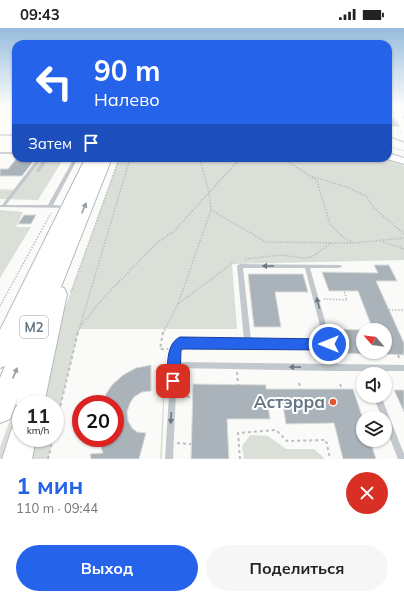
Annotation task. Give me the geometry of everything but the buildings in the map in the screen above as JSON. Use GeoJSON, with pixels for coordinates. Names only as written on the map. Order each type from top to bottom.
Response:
{"type":"FeatureCollection","features":[{"type":"Feature","properties":{"kind":"highway","name":"М2"},"geometry":{"type":"LineString","coordinates":[[0,409],[60,245],[58,206],[90,162]]}},
{"type":"Feature","properties":{"kind":"highway","name":"М2"},"geometry":{"type":"LineString","coordinates":[[0,356],[103,162]]}},
{"type":"Feature","properties":{"kind":"highway"},"geometry":{"type":"LineString","coordinates":[[0,328],[60,245]]}},
{"type":"Feature","properties":{"kind":"highway"},"geometry":{"type":"LineString","coordinates":[[32,395],[60,245]]}},
{"type":"Feature","properties":{"kind":"highway"},"geometry":{"type":"LineString","coordinates":[[16,459],[19,447]]}},
{"type":"Feature","properties":{"kind":"street"},"geometry":{"type":"LineString","coordinates":[[392,150],[404,154]]}},
{"type":"Feature","properties":{"kind":"street"},"geometry":{"type":"LineString","coordinates":[[392,157],[404,161]]}},
{"type":"Feature","properties":{"kind":"lane"},"geometry":{"type":"LineString","coordinates":[[0,135],[12,135]]}},
{"type":"Feature","properties":{"kind":"lane"},"geometry":{"type":"LineString","coordinates":[[392,138],[404,142]]}},
{"type":"Feature","properties":{"kind":"lane"},"geometry":{"type":"LineString","coordinates":[[0,153],[12,153]]}},
{"type":"Feature","properties":{"kind":"lane"},"geometry":{"type":"LineString","coordinates":[[2,206],[36,162]]}},
{"type":"Feature","properties":{"kind":"lane"},"geometry":{"type":"LineString","coordinates":[[38,171],[44,162]]}},
{"type":"Feature","properties":{"kind":"lane"},"geometry":{"type":"LineString","coordinates":[[2,206],[58,206],[74,162]]}},
{"type":"Feature","properties":{"kind":"lane"},"geometry":{"type":"LineString","coordinates":[[248,344],[240,266],[339,266]]}},
{"type":"Feature","properties":{"kind":"lane"},"geometry":{"type":"LineString","coordinates":[[307,266],[335,368]]}},
{"type":"Feature","properties":{"kind":"lane"},"geometry":{"type":"LineString","coordinates":[[169,459],[175,348],[180,343],[329,344]]}},
{"type":"Feature","properties":{"kind":"lane"},"geometry":{"type":"LineString","coordinates":[[174,365],[335,368],[356,370]]}},
{"type":"Feature","properties":{"kind":"lane"},"geometry":{"type":"LineString","coordinates":[[392,369],[404,368]]}},
{"type":"Feature","properties":{"kind":"lane"},"geometry":{"type":"LineString","coordinates":[[380,403],[402,459]]}},
{"type":"Feature","properties":{"kind":"path"},"geometry":{"type":"LineString","coordinates":[[393,134],[404,132]]}},
{"type":"Feature","properties":{"kind":"path"},"geometry":{"type":"LineString","coordinates":[[392,147],[404,151]]}},
{"type":"Feature","properties":{"kind":"path"},"geometry":{"type":"LineString","coordinates":[[69,296],[118,162]]}},
{"type":"Feature","properties":{"kind":"path"},"geometry":{"type":"LineString","coordinates":[[63,395],[79,329],[129,162]]}},
{"type":"Feature","properties":{"kind":"path"},"geometry":{"type":"LineString","coordinates":[[160,349],[163,330],[178,304],[211,210],[209,193],[201,162]]}},
{"type":"Feature","properties":{"kind":"path"},"geometry":{"type":"LineString","coordinates":[[79,329],[104,297],[158,242],[173,232],[236,162]]}},
{"type":"Feature","properties":{"kind":"path"},"geometry":{"type":"LineString","coordinates":[[289,162],[317,181],[330,224],[343,237],[354,243]]}},
{"type":"Feature","properties":{"kind":"path"},"geometry":{"type":"LineString","coordinates":[[310,176],[347,186],[366,196],[374,208],[404,234]]}},
{"type":"Feature","properties":{"kind":"path"},"geometry":{"type":"LineString","coordinates":[[0,305],[58,206]]}},
{"type":"Feature","properties":{"kind":"path"},"geometry":{"type":"LineString","coordinates":[[211,210],[266,242],[354,243],[404,238]]}},
{"type":"Feature","properties":{"kind":"path"},"geometry":{"type":"LineString","coordinates":[[382,241],[404,249]]}},
{"type":"Feature","properties":{"kind":"path"},"geometry":{"type":"LineString","coordinates":[[316,299],[347,300],[344,291]]}},
{"type":"Feature","properties":{"kind":"path"},"geometry":{"type":"LineString","coordinates":[[389,310],[404,310]]}},
{"type":"Feature","properties":{"kind":"path"},"geometry":{"type":"LineString","coordinates":[[237,366],[238,384]]}},
{"type":"Feature","properties":{"kind":"path"},"geometry":{"type":"LineString","coordinates":[[299,383],[301,389]]}},
{"type":"Feature","properties":{"kind":"path"},"geometry":{"type":"LineString","coordinates":[[340,384],[342,389]]}},
{"type":"Feature","properties":{"kind":"path"},"geometry":{"type":"LineString","coordinates":[[172,397],[193,397]]}},
{"type":"Feature","properties":{"kind":"path"},"geometry":{"type":"LineString","coordinates":[[240,459],[238,433],[276,430],[287,441],[326,440],[330,459]]}},
{"type":"Feature","properties":{"kind":"path"},"geometry":{"type":"LineString","coordinates":[[170,442],[191,444]]}},
{"type":"Feature","properties":{"kind":"path"},"geometry":{"type":"LineString","coordinates":[[48,459],[51,447]]}},
{"type":"Feature","properties":{"kind":"shaded area"},"geometry":{"type":"Polygon","coordinates":[[[36,162],[62,162],[38,200],[0,199],[0,189],[17,190],[36,162]]]}},
{"type":"Feature","properties":{"kind":"shaded area"},"geometry":{"type":"Polygon","coordinates":[[[118,162],[392,162],[404,166],[404,260],[232,264],[237,329],[79,329],[63,395],[42,395],[56,333],[118,162]]]}},
{"type":"Feature","properties":{"kind":"shaded area"},"geometry":{"type":"Polygon","coordinates":[[[0,210],[23,212],[16,227],[31,227],[0,278],[0,210]]]}},
{"type":"Feature","properties":{"kind":"shaded area"},"geometry":{"type":"Polygon","coordinates":[[[36,350],[24,395],[19,395],[36,350]]]}},
{"type":"Feature","properties":{"kind":"shaded area"},"geometry":{"type":"Polygon","coordinates":[[[166,353],[162,459],[160,459],[165,363],[166,353]]]}},
{"type":"Feature","properties":{"kind":"shaded area"},"geometry":{"type":"Polygon","coordinates":[[[12,415],[12,440],[7,459],[0,459],[0,447],[12,415]]]}},
{"type":"Feature","properties":{"kind":"shaded area"},"geometry":{"type":"Polygon","coordinates":[[[250,435],[268,436],[286,449],[314,449],[325,459],[244,459],[242,446],[250,435]]]}},
{"type":"Feature","properties":{"kind":"shaded area"},"geometry":{"type":"Polygon","coordinates":[[[31,447],[51,447],[48,459],[28,459],[31,447]]]}},
{"type":"Feature","properties":{"kind":"place","name":"Астэрра"},"geometry":{"type":"Point","coordinates":[333,402]}},
{"type":"Feature","properties":{"kind":"route"},"geometry":{"type":"LineString","coordinates":[[173,381],[175,348],[180,343],[329,344]]}}]}
